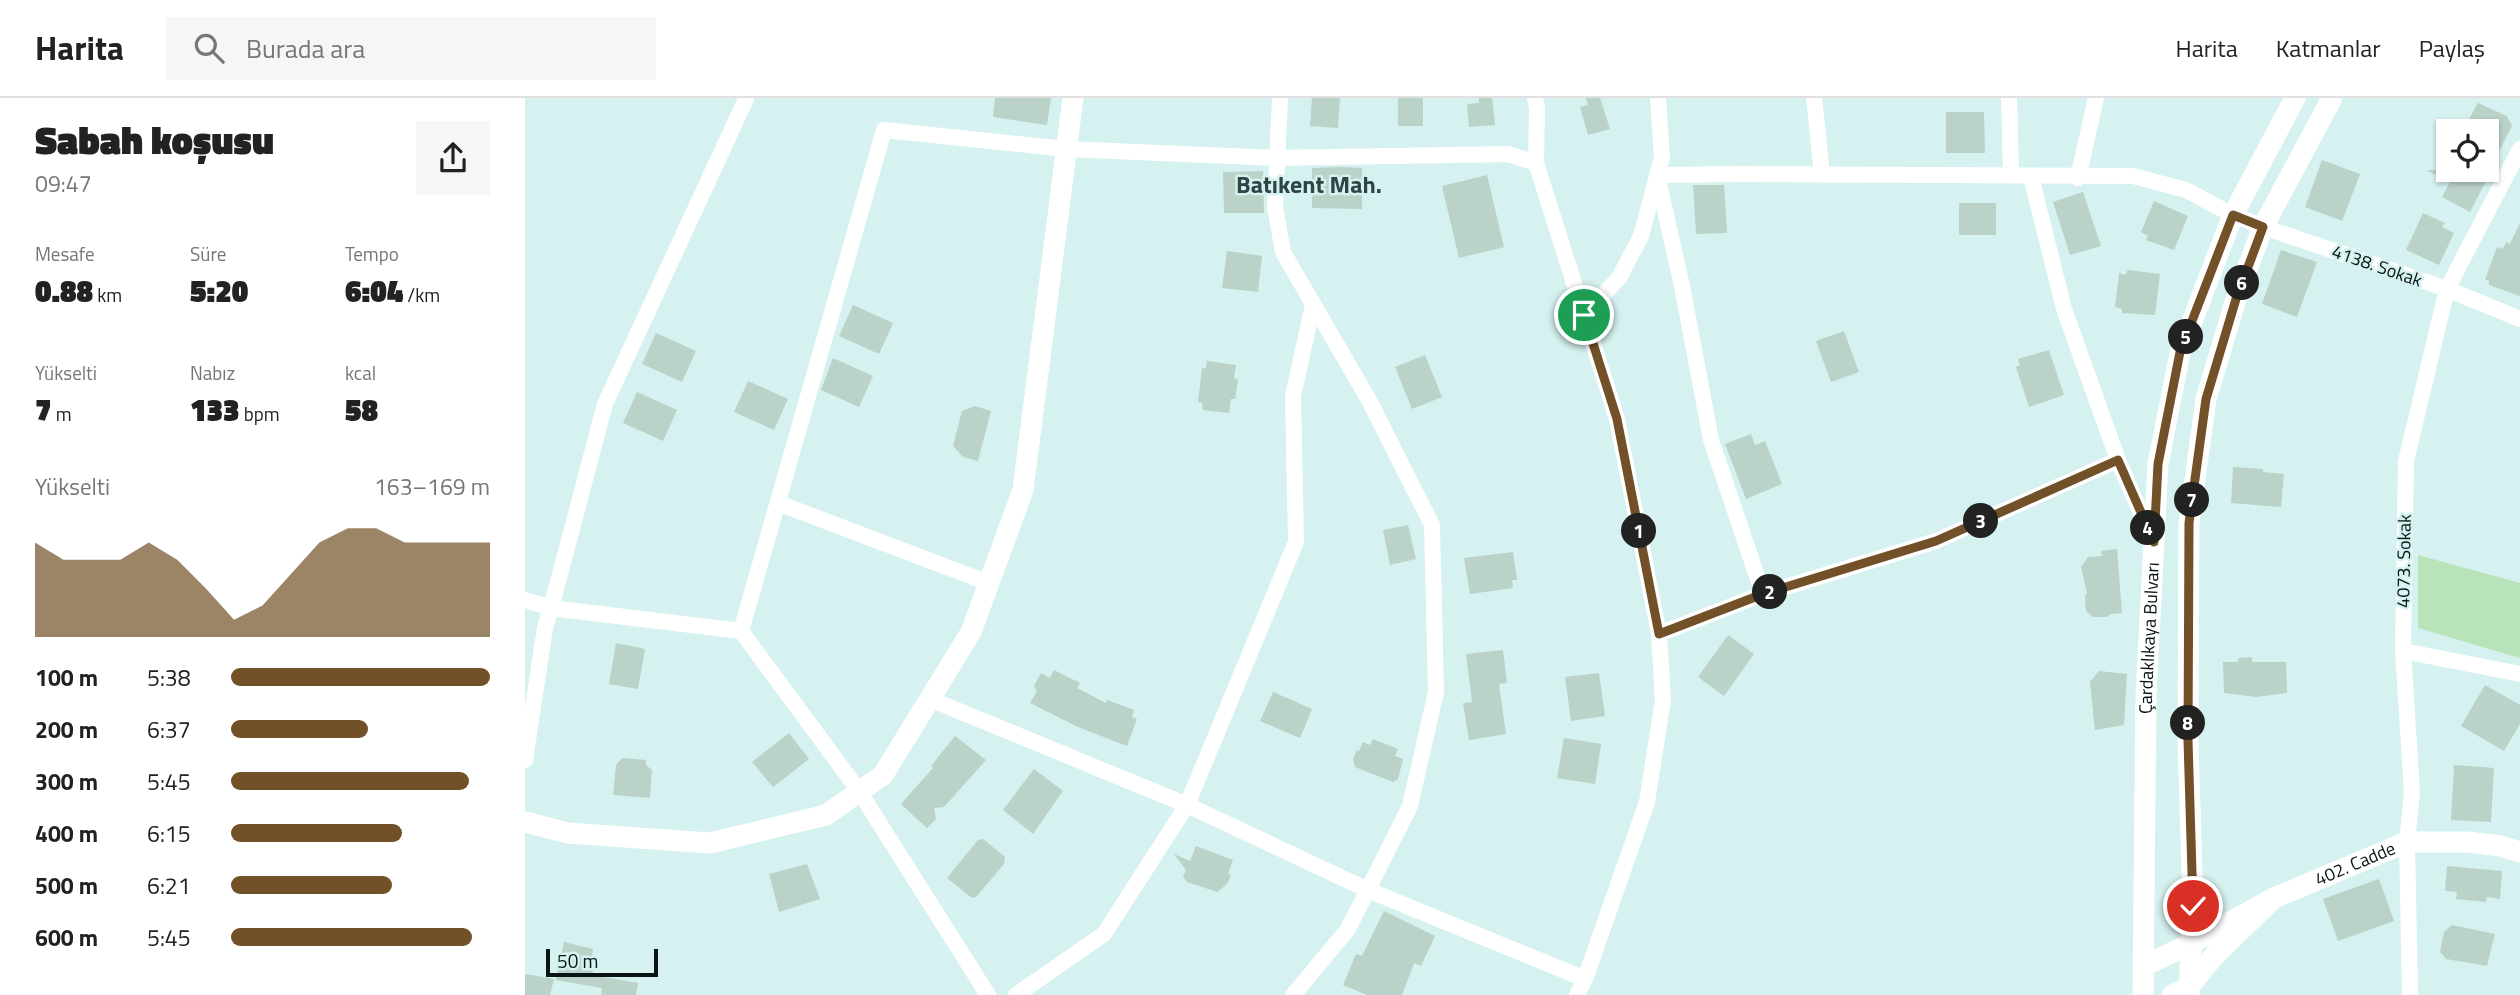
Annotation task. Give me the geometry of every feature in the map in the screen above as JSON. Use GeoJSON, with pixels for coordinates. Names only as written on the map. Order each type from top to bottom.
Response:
{"type":"FeatureCollection","features":[{"type":"Feature","properties":{"kind":"main road"},"geometry":{"type":"LineString","coordinates":[[525,822],[568,833],[710,843],[826,815],[883,775],[971,632],[1023,490],[1073,98]]}},
{"type":"Feature","properties":{"kind":"main road","name":"Çardaklıkaya Bulvarı"},"geometry":{"type":"LineString","coordinates":[[2145,995],[2146,695],[2158,464],[2180,352],[2233,215],[2295,98]]}},
{"type":"Feature","properties":{"kind":"main road","name":"Çardaklıkaya Bulvarı"},"geometry":{"type":"LineString","coordinates":[[2183,992],[2192,943],[2188,740],[2189,523],[2206,399],[2236,299],[2263,227],[2332,98]]}},
{"type":"Feature","properties":{"kind":"main road","name":"402. Cadde"},"geometry":{"type":"LineString","coordinates":[[2144,966],[2274,898],[2407,842],[2468,842],[2501,846],[2520,852]]}},
{"type":"Feature","properties":{"kind":"main road"},"geometry":{"type":"LineString","coordinates":[[2183,992],[2214,956],[2274,898]]}},
{"type":"Feature","properties":{"kind":"street"},"geometry":{"type":"LineString","coordinates":[[1280,98],[1275,207],[1283,252],[1370,402],[1432,525],[1436,692],[1411,806],[1348,929],[1293,995]]}},
{"type":"Feature","properties":{"kind":"street"},"geometry":{"type":"LineString","coordinates":[[1535,98],[1535,163],[1617,419],[1659,634],[1663,701],[1647,802],[1577,995]]}},
{"type":"Feature","properties":{"kind":"street"},"geometry":{"type":"LineString","coordinates":[[1584,315],[1619,278],[1641,236],[1662,157],[1658,98]]}},
{"type":"Feature","properties":{"kind":"street"},"geometry":{"type":"LineString","coordinates":[[1814,98],[1822,174]]}},
{"type":"Feature","properties":{"kind":"street"},"geometry":{"type":"LineString","coordinates":[[2009,98],[2011,176]]}},
{"type":"Feature","properties":{"kind":"street"},"geometry":{"type":"LineString","coordinates":[[2078,177],[2096,98]]}},
{"type":"Feature","properties":{"kind":"street"},"geometry":{"type":"LineString","coordinates":[[525,760],[545,628],[605,404],[746,99]]}},
{"type":"Feature","properties":{"kind":"street"},"geometry":{"type":"LineString","coordinates":[[741,631],[884,130],[1066,149],[1276,158],[1508,154],[1535,163]]}},
{"type":"Feature","properties":{"kind":"street","name":"4073. Sokak"},"geometry":{"type":"LineString","coordinates":[[2410,995],[2407,842],[2412,793],[2403,651],[2406,461],[2447,289],[2520,149]]}},
{"type":"Feature","properties":{"kind":"street"},"geometry":{"type":"LineString","coordinates":[[1657,175],[1682,286],[1711,440],[1763,594]]}},
{"type":"Feature","properties":{"kind":"street","name":"4138. Sokak"},"geometry":{"type":"LineString","coordinates":[[1657,175],[2133,176],[2186,190],[2233,215],[2263,227],[2447,289],[2520,319]]}},
{"type":"Feature","properties":{"kind":"street"},"geometry":{"type":"LineString","coordinates":[[2031,177],[2064,309],[2118,460],[2154,542]]}},
{"type":"Feature","properties":{"kind":"street"},"geometry":{"type":"LineString","coordinates":[[1016,995],[1104,934],[1187,805],[1296,542],[1293,396],[1313,305]]}},
{"type":"Feature","properties":{"kind":"street"},"geometry":{"type":"LineString","coordinates":[[1659,634],[1763,594],[1936,541],[2118,460]]}},
{"type":"Feature","properties":{"kind":"street"},"geometry":{"type":"LineString","coordinates":[[778,503],[989,583]]}},
{"type":"Feature","properties":{"kind":"street"},"geometry":{"type":"LineString","coordinates":[[525,600],[551,608],[741,631],[859,792],[988,995]]}},
{"type":"Feature","properties":{"kind":"street"},"geometry":{"type":"LineString","coordinates":[[2403,651],[2520,674]]}},
{"type":"Feature","properties":{"kind":"street"},"geometry":{"type":"LineString","coordinates":[[930,699],[1187,805],[1368,890],[1585,979]]}},
{"type":"Feature","properties":{"kind":"green space"},"geometry":{"type":"Polygon","coordinates":[[[2418,555],[2520,583],[2520,658],[2418,628],[2418,555]]]}},
{"type":"Feature","properties":{"kind":"building"},"geometry":{"type":"Polygon","coordinates":[[[995,98],[1051,98],[1047,125],[993,117],[995,98]]]}},
{"type":"Feature","properties":{"kind":"building"},"geometry":{"type":"Polygon","coordinates":[[[1312,98],[1340,98],[1338,128],[1310,126],[1312,98]]]}},
{"type":"Feature","properties":{"kind":"building"},"geometry":{"type":"Polygon","coordinates":[[[1398,98],[1423,98],[1423,126],[1398,126],[1398,98]]]}},
{"type":"Feature","properties":{"kind":"building"},"geometry":{"type":"Polygon","coordinates":[[[1479,98],[1492,98],[1495,125],[1469,127],[1467,104],[1479,103],[1479,98]]]}},
{"type":"Feature","properties":{"kind":"building"},"geometry":{"type":"Polygon","coordinates":[[[1586,98],[1600,98],[1610,129],[1588,135],[1580,107],[1588,105],[1586,98]]]}},
{"type":"Feature","properties":{"kind":"building"},"geometry":{"type":"Polygon","coordinates":[[[2478,103],[2507,116],[2512,126],[2499,149],[2499,119],[2469,119],[2478,103]]]}},
{"type":"Feature","properties":{"kind":"building"},"geometry":{"type":"Polygon","coordinates":[[[1946,112],[1984,112],[1985,153],[1946,153],[1946,112]]]}},
{"type":"Feature","properties":{"kind":"building"},"geometry":{"type":"Polygon","coordinates":[[[2322,160],[2360,174],[2342,221],[2305,207],[2322,160]]]}},
{"type":"Feature","properties":{"kind":"building"},"geometry":{"type":"Polygon","coordinates":[[[1312,168],[1362,168],[1362,209],[1312,208],[1312,168]]]}},
{"type":"Feature","properties":{"kind":"building"},"geometry":{"type":"Polygon","coordinates":[[[1263,171],[1264,213],[1224,213],[1223,172],[1263,171]]]}},
{"type":"Feature","properties":{"kind":"building"},"geometry":{"type":"Polygon","coordinates":[[[1487,175],[1504,247],[1459,258],[1442,186],[1487,175]]]}},
{"type":"Feature","properties":{"kind":"building"},"geometry":{"type":"Polygon","coordinates":[[[2450,182],[2485,182],[2470,212],[2442,197],[2450,182]]]}},
{"type":"Feature","properties":{"kind":"building"},"geometry":{"type":"Polygon","coordinates":[[[1693,185],[1724,185],[1727,233],[1696,234],[1693,185]]]}},
{"type":"Feature","properties":{"kind":"building"},"geometry":{"type":"Polygon","coordinates":[[[2083,192],[2101,246],[2070,255],[2053,202],[2083,192]]]}},
{"type":"Feature","properties":{"kind":"building"},"geometry":{"type":"Polygon","coordinates":[[[2154,201],[2188,216],[2174,250],[2146,240],[2148,236],[2141,232],[2154,201]]]}},
{"type":"Feature","properties":{"kind":"building"},"geometry":{"type":"Polygon","coordinates":[[[1959,203],[1996,203],[1996,235],[1959,235],[1959,203]]]}},
{"type":"Feature","properties":{"kind":"building"},"geometry":{"type":"Polygon","coordinates":[[[2423,213],[2445,223],[2442,227],[2454,233],[2439,265],[2406,250],[2423,213]]]}},
{"type":"Feature","properties":{"kind":"building"},"geometry":{"type":"Polygon","coordinates":[[[2520,223],[2520,296],[2489,285],[2489,280],[2485,280],[2497,247],[2503,249],[2506,242],[2510,244],[2520,223]]]}},
{"type":"Feature","properties":{"kind":"building"},"geometry":{"type":"Polygon","coordinates":[[[2281,250],[2317,262],[2297,317],[2262,304],[2281,250]]]}},
{"type":"Feature","properties":{"kind":"building"},"geometry":{"type":"Polygon","coordinates":[[[1227,251],[1262,256],[1258,292],[1222,288],[1227,251]]]}},
{"type":"Feature","properties":{"kind":"building"},"geometry":{"type":"Polygon","coordinates":[[[2128,270],[2160,274],[2155,315],[2122,313],[2122,309],[2115,307],[2119,273],[2125,275],[2128,270]]]}},
{"type":"Feature","properties":{"kind":"building"},"geometry":{"type":"Polygon","coordinates":[[[853,305],[893,323],[879,354],[839,336],[853,305]]]}},
{"type":"Feature","properties":{"kind":"building"},"geometry":{"type":"Polygon","coordinates":[[[1844,331],[1859,372],[1831,382],[1816,341],[1844,331]]]}},
{"type":"Feature","properties":{"kind":"building"},"geometry":{"type":"Polygon","coordinates":[[[656,333],[696,351],[682,382],[642,364],[656,333]]]}},
{"type":"Feature","properties":{"kind":"building"},"geometry":{"type":"Polygon","coordinates":[[[2049,350],[2064,395],[2029,407],[2016,367],[2020,365],[2018,359],[2049,350]]]}},
{"type":"Feature","properties":{"kind":"building"},"geometry":{"type":"Polygon","coordinates":[[[1425,355],[1442,397],[1412,409],[1395,367],[1425,355]]]}},
{"type":"Feature","properties":{"kind":"building"},"geometry":{"type":"Polygon","coordinates":[[[833,358],[873,376],[859,407],[821,390],[833,358]]]}},
{"type":"Feature","properties":{"kind":"building"},"geometry":{"type":"Polygon","coordinates":[[[1207,361],[1236,365],[1234,378],[1238,380],[1235,399],[1231,399],[1229,413],[1203,410],[1202,403],[1198,402],[1202,368],[1206,368],[1207,361]]]}},
{"type":"Feature","properties":{"kind":"building"},"geometry":{"type":"Polygon","coordinates":[[[748,381],[788,399],[774,430],[734,412],[748,381]]]}},
{"type":"Feature","properties":{"kind":"building"},"geometry":{"type":"Polygon","coordinates":[[[637,392],[677,410],[663,441],[623,423],[637,392]]]}},
{"type":"Feature","properties":{"kind":"building"},"geometry":{"type":"Polygon","coordinates":[[[975,406],[991,411],[978,461],[963,457],[953,446],[962,411],[975,406]]]}},
{"type":"Feature","properties":{"kind":"building"},"geometry":{"type":"Polygon","coordinates":[[[1751,434],[1755,445],[1765,441],[1782,484],[1746,499],[1725,444],[1751,434]]]}},
{"type":"Feature","properties":{"kind":"building"},"geometry":{"type":"Polygon","coordinates":[[[2233,467],[2284,474],[2281,507],[2231,503],[2233,467]]]}},
{"type":"Feature","properties":{"kind":"building"},"geometry":{"type":"Polygon","coordinates":[[[1408,525],[1416,559],[1390,565],[1383,530],[1408,525]]]}},
{"type":"Feature","properties":{"kind":"building"},"geometry":{"type":"Polygon","coordinates":[[[2117,549],[2122,613],[2093,617],[2086,611],[2087,593],[2081,567],[2088,557],[2102,556],[2101,551],[2117,549]]]}},
{"type":"Feature","properties":{"kind":"building"},"geometry":{"type":"Polygon","coordinates":[[[1513,552],[1517,580],[1512,580],[1513,588],[1470,594],[1464,558],[1513,552]]]}},
{"type":"Feature","properties":{"kind":"building"},"geometry":{"type":"Polygon","coordinates":[[[1728,635],[1754,654],[1724,696],[1698,677],[1728,635]]]}},
{"type":"Feature","properties":{"kind":"building"},"geometry":{"type":"Polygon","coordinates":[[[616,643],[645,649],[638,689],[609,684],[616,643]]]}},
{"type":"Feature","properties":{"kind":"building"},"geometry":{"type":"Polygon","coordinates":[[[1503,650],[1507,683],[1499,684],[1506,734],[1469,740],[1463,703],[1472,702],[1466,654],[1503,650]]]}},
{"type":"Feature","properties":{"kind":"building"},"geometry":{"type":"Polygon","coordinates":[[[2252,657],[2252,662],[2286,662],[2287,693],[2256,697],[2224,693],[2223,662],[2237,662],[2239,658],[2252,657]]]}},
{"type":"Feature","properties":{"kind":"building"},"geometry":{"type":"Polygon","coordinates":[[[1054,670],[1080,683],[1077,688],[1106,703],[1107,700],[1134,710],[1132,717],[1137,719],[1127,746],[1078,727],[1030,703],[1037,691],[1034,686],[1041,673],[1050,678],[1054,670]]]}},
{"type":"Feature","properties":{"kind":"building"},"geometry":{"type":"Polygon","coordinates":[[[2099,671],[2127,674],[2124,725],[2095,730],[2090,682],[2099,671]]]}},
{"type":"Feature","properties":{"kind":"building"},"geometry":{"type":"Polygon","coordinates":[[[1599,673],[1605,716],[1571,721],[1565,677],[1599,673]]]}},
{"type":"Feature","properties":{"kind":"building"},"geometry":{"type":"Polygon","coordinates":[[[2485,685],[2520,705],[2520,724],[2504,751],[2461,726],[2485,685]]]}},
{"type":"Feature","properties":{"kind":"building"},"geometry":{"type":"Polygon","coordinates":[[[1273,692],[1312,709],[1300,738],[1260,721],[1273,692]]]}},
{"type":"Feature","properties":{"kind":"building"},"geometry":{"type":"Polygon","coordinates":[[[789,733],[809,759],[773,787],[752,762],[789,733]]]}},
{"type":"Feature","properties":{"kind":"building"},"geometry":{"type":"Polygon","coordinates":[[[955,736],[986,760],[944,807],[934,808],[936,819],[927,828],[901,804],[933,768],[931,766],[955,736]]]}},
{"type":"Feature","properties":{"kind":"building"},"geometry":{"type":"Polygon","coordinates":[[[1564,738],[1601,744],[1595,784],[1557,778],[1564,738]]]}},
{"type":"Feature","properties":{"kind":"building"},"geometry":{"type":"Polygon","coordinates":[[[1373,739],[1398,749],[1395,756],[1403,759],[1398,779],[1393,782],[1355,767],[1353,759],[1357,750],[1359,751],[1363,742],[1370,745],[1373,739]]]}},
{"type":"Feature","properties":{"kind":"building"},"geometry":{"type":"Polygon","coordinates":[[[622,758],[646,760],[646,765],[652,770],[650,798],[613,795],[616,765],[622,758]]]}},
{"type":"Feature","properties":{"kind":"building"},"geometry":{"type":"Polygon","coordinates":[[[2454,765],[2494,768],[2491,822],[2451,820],[2454,765]]]}},
{"type":"Feature","properties":{"kind":"building"},"geometry":{"type":"Polygon","coordinates":[[[1034,769],[1063,791],[1033,834],[1003,810],[1034,769]]]}},
{"type":"Feature","properties":{"kind":"building"},"geometry":{"type":"Polygon","coordinates":[[[983,839],[1005,857],[1004,864],[976,897],[972,898],[947,878],[978,840],[983,839]]]}},
{"type":"Feature","properties":{"kind":"building"},"geometry":{"type":"Polygon","coordinates":[[[1196,846],[1233,860],[1227,884],[1217,892],[1187,882],[1183,876],[1186,870],[1174,854],[1190,861],[1196,846]]]}},
{"type":"Feature","properties":{"kind":"building"},"geometry":{"type":"Polygon","coordinates":[[[807,864],[820,899],[779,912],[769,874],[807,864]]]}},
{"type":"Feature","properties":{"kind":"building"},"geometry":{"type":"Polygon","coordinates":[[[2447,866],[2502,871],[2500,899],[2487,897],[2486,902],[2456,899],[2457,892],[2445,891],[2447,866]]]}},
{"type":"Feature","properties":{"kind":"building"},"geometry":{"type":"Polygon","coordinates":[[[2379,879],[2394,921],[2338,941],[2323,899],[2379,879]]]}},
{"type":"Feature","properties":{"kind":"building"},"geometry":{"type":"Polygon","coordinates":[[[1384,911],[1435,936],[1421,966],[1414,963],[1402,995],[1367,995],[1343,985],[1356,954],[1362,956],[1384,911]]]}},
{"type":"Feature","properties":{"kind":"building"},"geometry":{"type":"Polygon","coordinates":[[[2452,925],[2495,934],[2487,966],[2446,959],[2440,952],[2444,932],[2452,925]]]}},
{"type":"Feature","properties":{"kind":"building"},"geometry":{"type":"Polygon","coordinates":[[[564,942],[593,949],[589,970],[593,970],[592,975],[638,983],[636,995],[601,995],[602,988],[556,980],[564,942]]]}},
{"type":"Feature","properties":{"kind":"building"},"geometry":{"type":"Polygon","coordinates":[[[525,974],[554,979],[550,995],[525,995],[525,974]]]}},
{"type":"Feature","properties":{"kind":"district","name":"Batıkent Mah."},"geometry":{"type":"Point","coordinates":[1309,185]}},
{"type":"Feature","properties":{"kind":"route"},"geometry":{"type":"LineString","coordinates":[[1584,315],[1617,419],[1659,634],[1763,594],[1936,541],[2118,460],[2154,542],[2158,464],[2180,352],[2233,215],[2263,227],[2236,299],[2206,399],[2189,523],[2188,740],[2193,906]]}}]}
